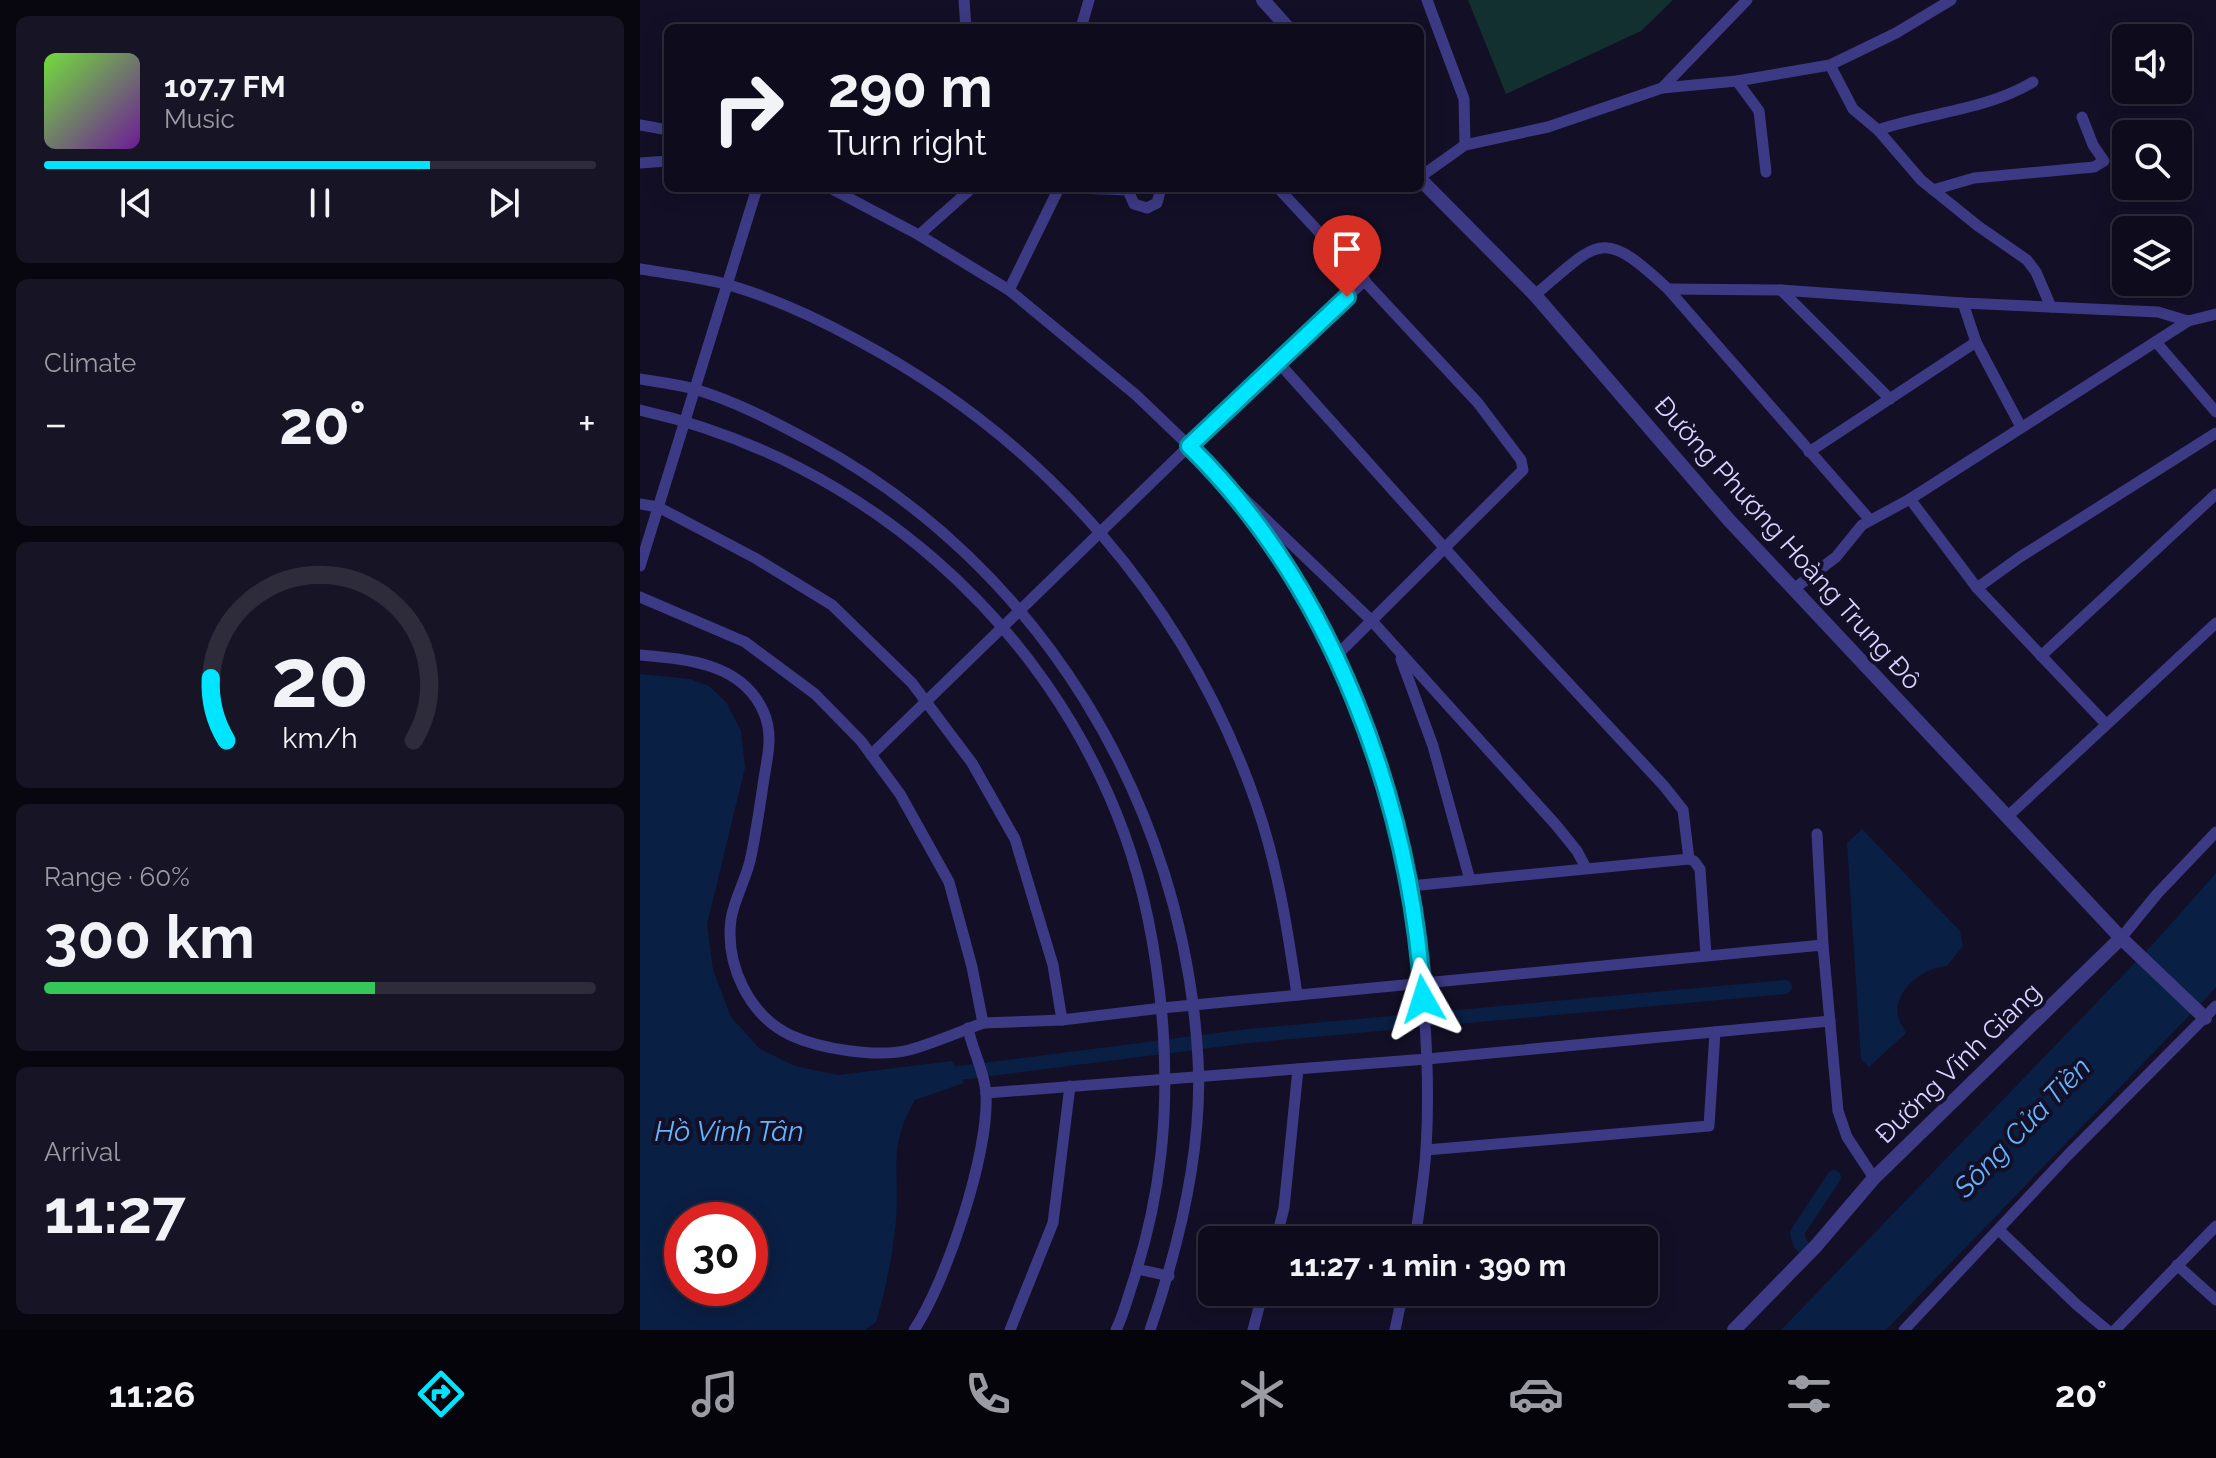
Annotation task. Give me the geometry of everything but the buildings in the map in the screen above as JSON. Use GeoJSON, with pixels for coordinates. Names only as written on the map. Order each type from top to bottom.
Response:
{"type":"FeatureCollection","features":[{"type":"Feature","properties":{"kind":"street"},"geometry":{"type":"LineString","coordinates":[[964,0],[966,24]]}},
{"type":"Feature","properties":{"kind":"street"},"geometry":{"type":"LineString","coordinates":[[1082,24],[1089,0]]}},
{"type":"Feature","properties":{"kind":"street"},"geometry":{"type":"LineString","coordinates":[[1263,0],[1284,24]]}},
{"type":"Feature","properties":{"kind":"street"},"geometry":{"type":"LineString","coordinates":[[1427,0],[1464,99],[1465,145]]}},
{"type":"Feature","properties":{"kind":"street"},"geometry":{"type":"LineString","coordinates":[[1662,88],[1747,0]]}},
{"type":"Feature","properties":{"kind":"street"},"geometry":{"type":"LineString","coordinates":[[1424,175],[1465,145],[1548,127],[1662,88],[1737,81],[1830,65],[1896,33],[1951,0]]}},
{"type":"Feature","properties":{"kind":"street"},"geometry":{"type":"LineString","coordinates":[[1830,65],[1853,109],[1878,130],[1933,190],[2027,260],[2036,272],[2051,307]]}},
{"type":"Feature","properties":{"kind":"street"},"geometry":{"type":"LineString","coordinates":[[1737,81],[1759,111],[1766,172]]}},
{"type":"Feature","properties":{"kind":"street"},"geometry":{"type":"LineString","coordinates":[[1878,130],[1982,105],[2033,82]]}},
{"type":"Feature","properties":{"kind":"street"},"geometry":{"type":"LineString","coordinates":[[1933,190],[1974,178],[2094,167],[2104,161],[2093,145],[2082,117]]}},
{"type":"Feature","properties":{"kind":"street"},"geometry":{"type":"LineString","coordinates":[[640,125],[664,129]]}},
{"type":"Feature","properties":{"kind":"street"},"geometry":{"type":"LineString","coordinates":[[640,163],[664,161]]}},
{"type":"Feature","properties":{"kind":"street","name":"Đường Phượng Hoàng Trung Đô"},"geometry":{"type":"LineString","coordinates":[[1424,182],[1535,295],[1728,519],[2007,817],[2121,938],[2205,1014]]}},
{"type":"Feature","properties":{"kind":"street"},"geometry":{"type":"LineString","coordinates":[[640,566],[756,192]]}},
{"type":"Feature","properties":{"kind":"street"},"geometry":{"type":"LineString","coordinates":[[838,192],[919,235],[1009,290],[1136,395],[1372,621],[1556,825],[1586,868]]}},
{"type":"Feature","properties":{"kind":"street"},"geometry":{"type":"LineString","coordinates":[[919,235],[967,192]]}},
{"type":"Feature","properties":{"kind":"street"},"geometry":{"type":"LineString","coordinates":[[1009,290],[1057,192]]}},
{"type":"Feature","properties":{"kind":"street"},"geometry":{"type":"LineString","coordinates":[[1131,192],[1134,204],[1147,208],[1157,203],[1160,192]]}},
{"type":"Feature","properties":{"kind":"street"},"geometry":{"type":"LineString","coordinates":[[1282,192],[1478,403],[1521,460],[1523,470],[1335,657]]}},
{"type":"Feature","properties":{"kind":"street"},"geometry":{"type":"LineString","coordinates":[[1535,295],[1593,249],[1616,248],[1633,258],[1668,289],[1870,520]]}},
{"type":"Feature","properties":{"kind":"street"},"geometry":{"type":"LineString","coordinates":[[640,269],[728,285],[818,319],[903,364],[982,419],[1055,482],[1119,554],[1175,632],[1221,717],[1257,807],[1283,900],[1297,995]]}},
{"type":"Feature","properties":{"kind":"street"},"geometry":{"type":"LineString","coordinates":[[871,755],[1365,280]]}},
{"type":"Feature","properties":{"kind":"street"},"geometry":{"type":"LineString","coordinates":[[1668,289],[1781,290],[2158,312],[2188,321]]}},
{"type":"Feature","properties":{"kind":"street"},"geometry":{"type":"LineString","coordinates":[[1781,290],[1890,399]]}},
{"type":"Feature","properties":{"kind":"street"},"geometry":{"type":"LineString","coordinates":[[1963,303],[1976,342],[2021,427]]}},
{"type":"Feature","properties":{"kind":"street"},"geometry":{"type":"LineString","coordinates":[[1795,588],[1836,557],[1857,530],[1870,520],[1910,499],[2188,321],[2216,314]]}},
{"type":"Feature","properties":{"kind":"street"},"geometry":{"type":"LineString","coordinates":[[1809,452],[1976,342]]}},
{"type":"Feature","properties":{"kind":"street"},"geometry":{"type":"LineString","coordinates":[[2156,342],[2216,412]]}},
{"type":"Feature","properties":{"kind":"street"},"geometry":{"type":"LineString","coordinates":[[1278,362],[1683,810],[1689,859]]}},
{"type":"Feature","properties":{"kind":"street"},"geometry":{"type":"LineString","coordinates":[[640,379],[694,389],[772,420],[845,460],[914,507],[976,562],[1020,610],[1081,692],[1122,765],[1155,842],[1179,922],[1193,1005],[1198,1061],[1190,1182],[1169,1276],[1150,1330]]}},
{"type":"Feature","properties":{"kind":"street"},"geometry":{"type":"LineString","coordinates":[[640,410],[686,420],[769,451],[848,493],[920,545],[985,606],[1003,628],[1041,675],[1088,751],[1124,833],[1149,919],[1162,1008],[1166,1064],[1163,1155],[1146,1241],[1116,1330]]}},
{"type":"Feature","properties":{"kind":"street"},"geometry":{"type":"LineString","coordinates":[[1977,588],[2020,557],[2216,433]]}},
{"type":"Feature","properties":{"kind":"street"},"geometry":{"type":"LineString","coordinates":[[1206,462],[1284,566],[1335,657],[1378,760],[1394,816],[1410,886],[1427,1046],[1426,1150],[1417,1226]]}},
{"type":"Feature","properties":{"kind":"street"},"geometry":{"type":"LineString","coordinates":[[2041,656],[2216,494]]}},
{"type":"Feature","properties":{"kind":"street"},"geometry":{"type":"LineString","coordinates":[[1910,499],[1977,588],[2106,724]]}},
{"type":"Feature","properties":{"kind":"street"},"geometry":{"type":"LineString","coordinates":[[640,504],[658,507],[755,558],[832,605],[912,683],[972,763],[1015,839],[1053,965],[1062,1020]]}},
{"type":"Feature","properties":{"kind":"street"},"geometry":{"type":"LineString","coordinates":[[640,597],[745,642],[815,694],[861,741],[900,794],[949,882],[972,967],[983,1023]]}},
{"type":"Feature","properties":{"kind":"street"},"geometry":{"type":"LineString","coordinates":[[2007,817],[2216,623]]}},
{"type":"Feature","properties":{"kind":"street"},"geometry":{"type":"LineString","coordinates":[[1397,650],[1429,734],[1470,880]]}},
{"type":"Feature","properties":{"kind":"street"},"geometry":{"type":"LineString","coordinates":[[640,655],[714,665],[754,694],[765,713],[771,737],[749,865],[731,919],[733,962],[749,1001],[777,1029],[803,1042],[852,1052],[906,1051],[983,1023],[1062,1020],[1823,945]]}},
{"type":"Feature","properties":{"kind":"street","name":"Đường Vĩnh Giang"},"geometry":{"type":"LineString","coordinates":[[1734,1330],[1816,1246],[1874,1178],[2121,938],[2157,894],[2216,832]]}},
{"type":"Feature","properties":{"kind":"street"},"geometry":{"type":"LineString","coordinates":[[1817,834],[1835,1096],[1841,1124],[1874,1178]]}},
{"type":"Feature","properties":{"kind":"street"},"geometry":{"type":"LineString","coordinates":[[1410,886],[1689,859],[1700,869],[1706,955]]}},
{"type":"Feature","properties":{"kind":"street"},"geometry":{"type":"LineString","coordinates":[[1904,1330],[2067,1156],[2216,1006]]}},
{"type":"Feature","properties":{"kind":"street"},"geometry":{"type":"LineString","coordinates":[[985,1088],[1070,1086],[1427,1059],[1830,1021]]}},
{"type":"Feature","properties":{"kind":"street"},"geometry":{"type":"LineString","coordinates":[[914,1330],[928,1308],[958,1231],[985,1131],[985,1088],[968,1028]]}},
{"type":"Feature","properties":{"kind":"street"},"geometry":{"type":"LineString","coordinates":[[1426,1150],[1709,1126],[1715,1032]]}},
{"type":"Feature","properties":{"kind":"street"},"geometry":{"type":"LineString","coordinates":[[1280,1226],[1298,1069]]}},
{"type":"Feature","properties":{"kind":"street"},"geometry":{"type":"LineString","coordinates":[[1010,1330],[1053,1223],[1070,1086]]}},
{"type":"Feature","properties":{"kind":"street"},"geometry":{"type":"LineString","coordinates":[[2115,1330],[2216,1226]]}},
{"type":"Feature","properties":{"kind":"street"},"geometry":{"type":"LineString","coordinates":[[2000,1231],[2107,1330]]}},
{"type":"Feature","properties":{"kind":"street"},"geometry":{"type":"LineString","coordinates":[[2177,1265],[2216,1300]]}},
{"type":"Feature","properties":{"kind":"street"},"geometry":{"type":"LineString","coordinates":[[1137,1269],[1169,1276]]}},
{"type":"Feature","properties":{"kind":"street"},"geometry":{"type":"LineString","coordinates":[[1253,1330],[1259,1306]]}},
{"type":"Feature","properties":{"kind":"street"},"geometry":{"type":"LineString","coordinates":[[1395,1330],[1400,1306]]}},
{"type":"Feature","properties":{"kind":"green space"},"geometry":{"type":"Polygon","coordinates":[[[1468,0],[1673,0],[1641,31],[1506,94],[1468,0]]]}},
{"type":"Feature","properties":{"kind":"water","name":"Hồ Vinh Tân"},"geometry":{"type":"Polygon","coordinates":[[[640,674],[690,679],[709,686],[726,702],[741,731],[745,768],[707,924],[713,970],[731,1017],[760,1049],[795,1066],[838,1075],[952,1061],[964,1083],[915,1100],[906,1117],[896,1159],[897,1202],[889,1271],[876,1322],[865,1330],[640,1330],[640,674]]]}},
{"type":"Feature","properties":{"kind":"water"},"geometry":{"type":"Polygon","coordinates":[[[1862,829],[1960,931],[1963,946],[1947,966],[1920,975],[1905,989],[1898,1006],[1899,1018],[1906,1033],[1869,1067],[1861,1059],[1847,843],[1862,829]]]}},
{"type":"Feature","properties":{"kind":"water","name":"Sông Cửa Tiền"},"geometry":{"type":"Polygon","coordinates":[[[2216,873],[2216,987],[2209,995],[1886,1330],[1781,1330],[2154,943],[2216,873]]]}},
{"type":"Feature","properties":{"kind":"waterway"},"geometry":{"type":"LineString","coordinates":[[959,1073],[1249,1036],[1785,987]]}},
{"type":"Feature","properties":{"kind":"waterway"},"geometry":{"type":"LineString","coordinates":[[1805,1249],[1797,1233],[1834,1177]]}},
{"type":"Feature","properties":{"kind":"route"},"geometry":{"type":"LineString","coordinates":[[1347,297],[1189,446],[1234,495],[1272,548],[1306,603],[1346,680],[1378,760],[1401,844],[1410,886],[1423,999]]}}]}
